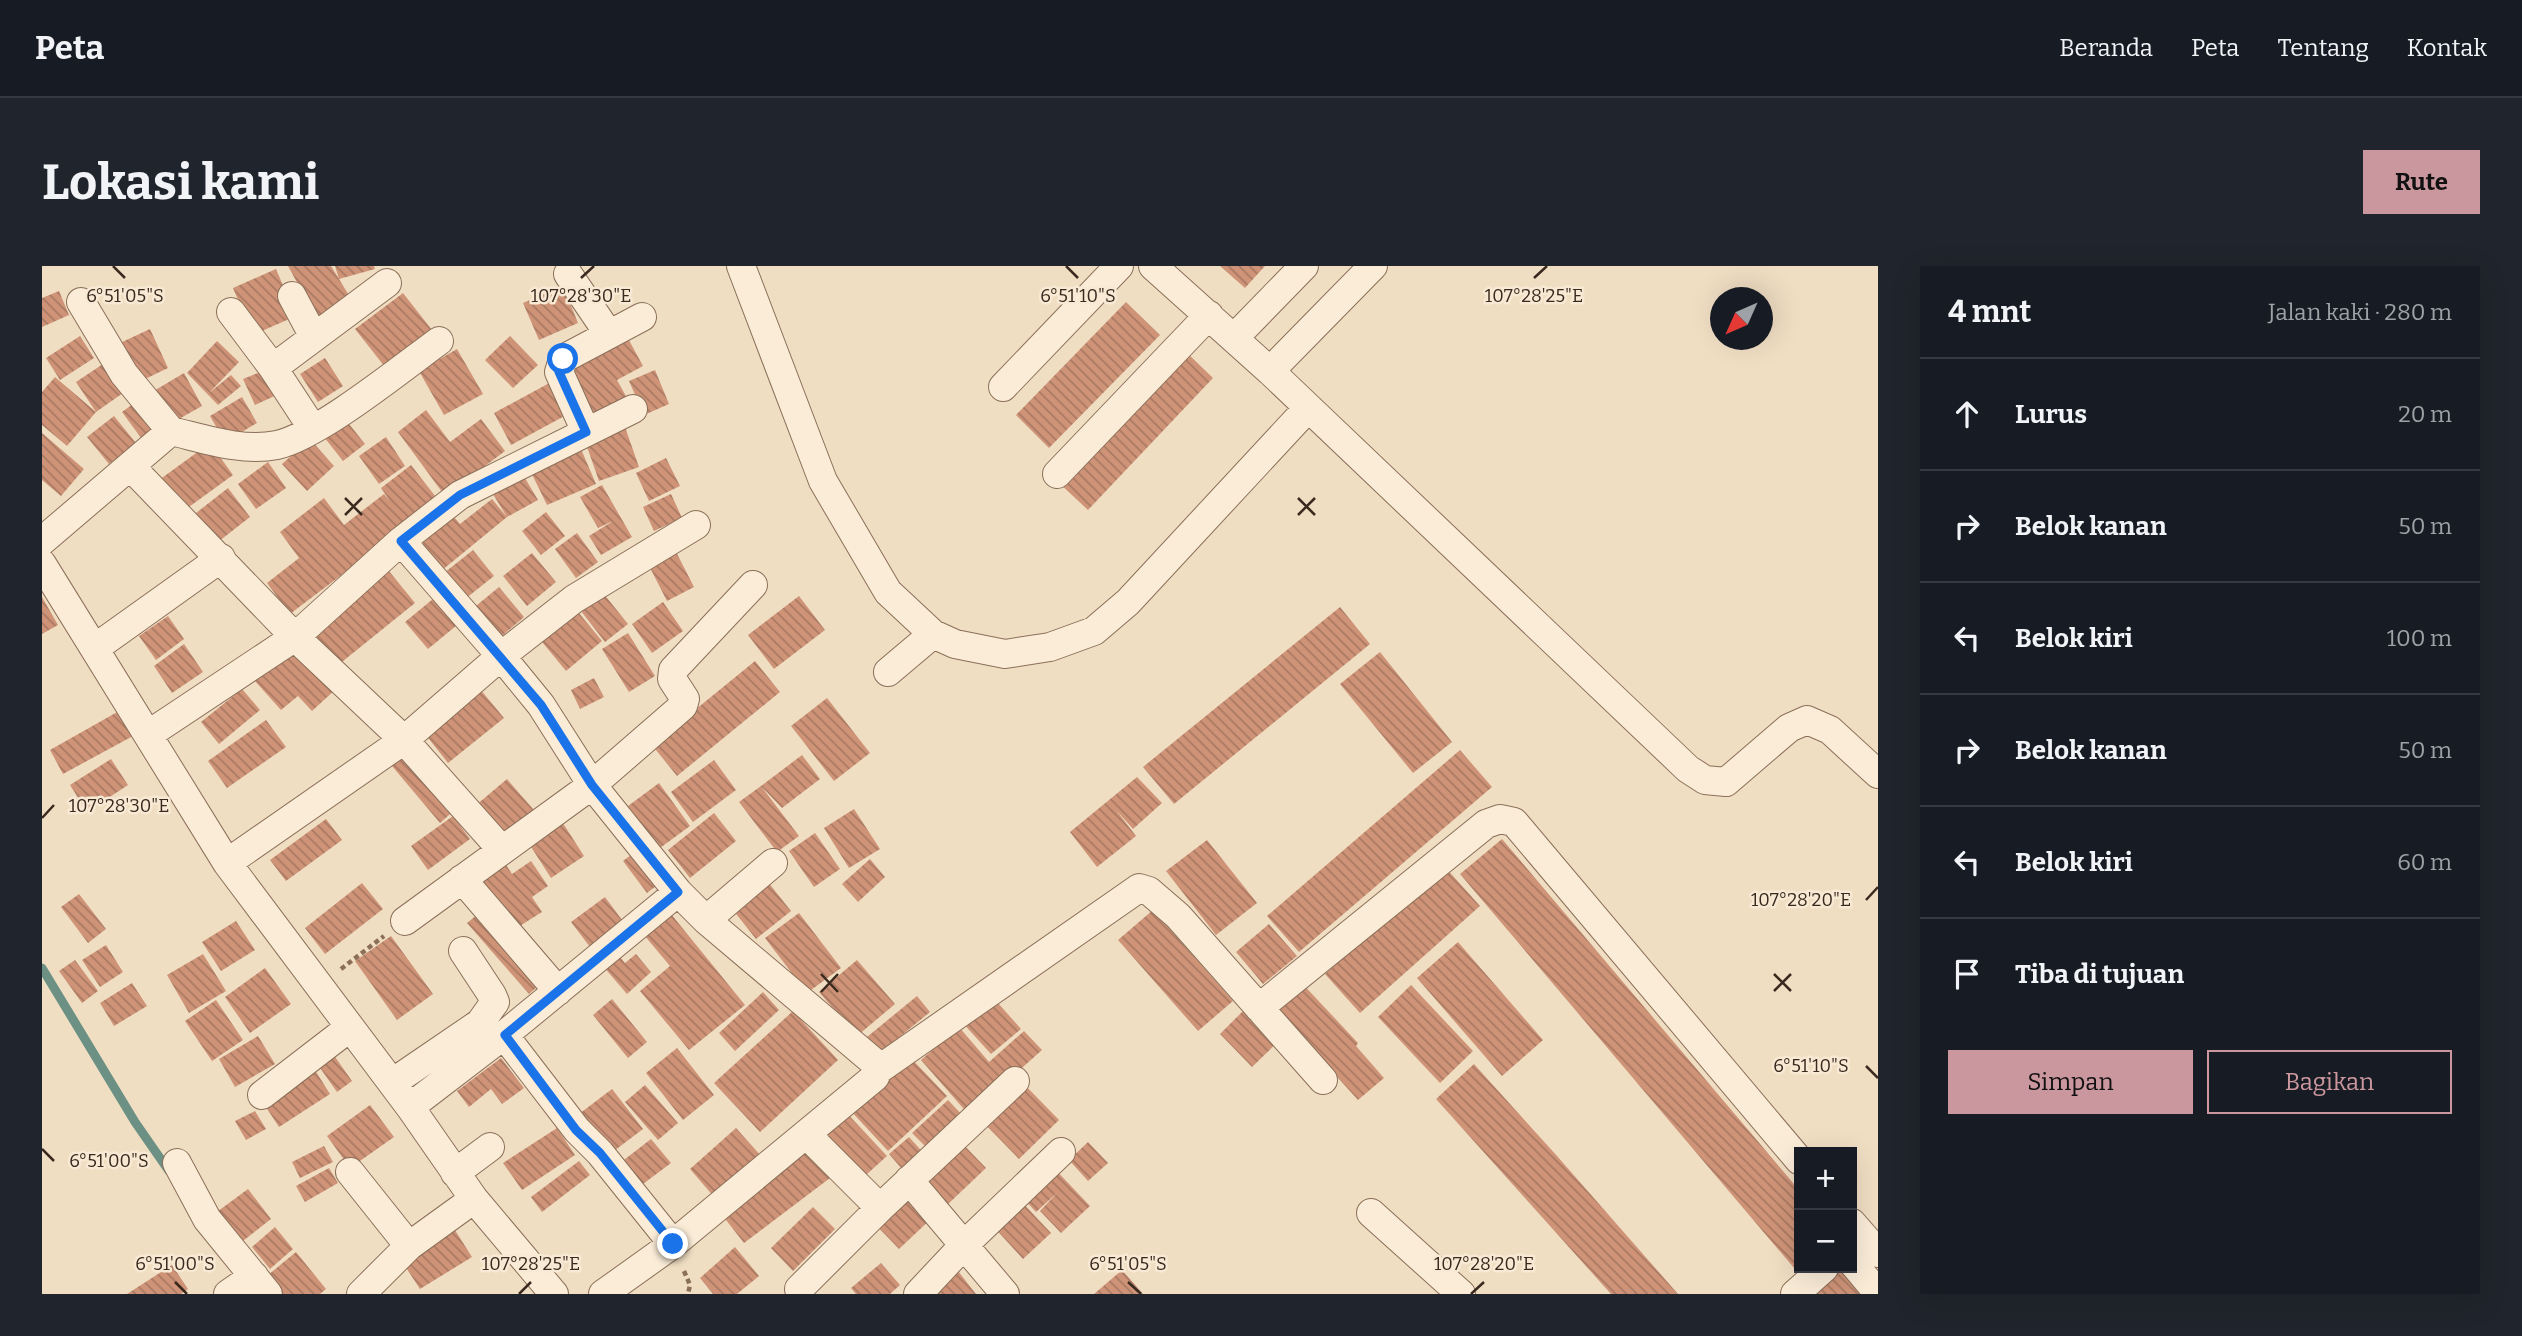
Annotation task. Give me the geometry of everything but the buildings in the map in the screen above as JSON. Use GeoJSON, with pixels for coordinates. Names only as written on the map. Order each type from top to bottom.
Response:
{"type":"FeatureCollection","features":[{"type":"Feature","properties":{"kind":"street"},"geometry":{"type":"LineString","coordinates":[[741,266],[823,481],[888,592],[933,634],[955,643],[1005,654],[1051,647],[1094,631],[1128,602],[1308,408]]}},
{"type":"Feature","properties":{"kind":"street"},"geometry":{"type":"LineString","coordinates":[[1003,387],[1119,266]]}},
{"type":"Feature","properties":{"kind":"street"},"geometry":{"type":"LineString","coordinates":[[1153,266],[1270,371],[1688,769],[1705,779],[1726,782],[1789,728],[1807,720],[1830,730],[1878,774]]}},
{"type":"Feature","properties":{"kind":"street"},"geometry":{"type":"LineString","coordinates":[[1234,338],[1304,266]]}},
{"type":"Feature","properties":{"kind":"street"},"geometry":{"type":"LineString","coordinates":[[1270,371],[1373,266]]}},
{"type":"Feature","properties":{"kind":"street"},"geometry":{"type":"LineString","coordinates":[[568,274],[608,333]]}},
{"type":"Feature","properties":{"kind":"street"},"geometry":{"type":"LineString","coordinates":[[273,368],[387,284]]}},
{"type":"Feature","properties":{"kind":"street"},"geometry":{"type":"LineString","coordinates":[[292,296],[314,337]]}},
{"type":"Feature","properties":{"kind":"street"},"geometry":{"type":"LineString","coordinates":[[81,302],[124,374],[171,431],[225,444],[278,445],[313,429],[439,341]]}},
{"type":"Feature","properties":{"kind":"street"},"geometry":{"type":"LineString","coordinates":[[231,312],[273,368],[313,429]]}},
{"type":"Feature","properties":{"kind":"street"},"geometry":{"type":"LineString","coordinates":[[1057,474],[1209,315]]}},
{"type":"Feature","properties":{"kind":"street"},"geometry":{"type":"LineString","coordinates":[[586,432],[559,372],[559,364],[608,333],[642,317]]}},
{"type":"Feature","properties":{"kind":"street"},"geometry":{"type":"LineString","coordinates":[[149,734],[295,636],[401,541],[460,495],[633,409]]}},
{"type":"Feature","properties":{"kind":"street"},"geometry":{"type":"LineString","coordinates":[[42,541],[171,431]]}},
{"type":"Feature","properties":{"kind":"street"},"geometry":{"type":"LineString","coordinates":[[130,466],[295,636],[404,740],[502,849]]}},
{"type":"Feature","properties":{"kind":"street"},"geometry":{"type":"LineString","coordinates":[[227,863],[404,740],[501,656],[574,599],[696,524]]}},
{"type":"Feature","properties":{"kind":"street"},"geometry":{"type":"LineString","coordinates":[[401,541],[541,705],[592,785],[678,892],[706,920],[874,1062],[878,1070]]}},
{"type":"Feature","properties":{"kind":"street"},"geometry":{"type":"LineString","coordinates":[[94,648],[220,558]]}},
{"type":"Feature","properties":{"kind":"street"},"geometry":{"type":"LineString","coordinates":[[42,564],[227,863],[410,1107],[474,1199],[554,1294]]}},
{"type":"Feature","properties":{"kind":"street"},"geometry":{"type":"LineString","coordinates":[[405,921],[592,785],[683,706],[685,699],[672,679],[673,670],[753,584]]}},
{"type":"Feature","properties":{"kind":"street"},"geometry":{"type":"LineString","coordinates":[[888,672],[933,634]]}},
{"type":"Feature","properties":{"kind":"street"},"geometry":{"type":"LineString","coordinates":[[1259,1008],[1486,824],[1500,819],[1514,822],[1794,1154]]}},
{"type":"Feature","properties":{"kind":"street"},"geometry":{"type":"LineString","coordinates":[[706,920],[773,863]]}},
{"type":"Feature","properties":{"kind":"street"},"geometry":{"type":"LineString","coordinates":[[462,879],[558,991]]}},
{"type":"Feature","properties":{"kind":"street"},"geometry":{"type":"LineString","coordinates":[[603,1294],[673,1244],[875,1077],[878,1070],[1139,888],[1149,891],[1178,916],[1323,1080]]}},
{"type":"Feature","properties":{"kind":"street"},"geometry":{"type":"LineString","coordinates":[[410,1107],[505,1035],[678,892]]}},
{"type":"Feature","properties":{"kind":"street"},"geometry":{"type":"LineString","coordinates":[[392,1083],[480,1023],[490,1012],[495,1002],[492,995],[463,951]]}},
{"type":"Feature","properties":{"kind":"street"},"geometry":{"type":"LineString","coordinates":[[262,1095],[349,1028]]}},
{"type":"Feature","properties":{"kind":"street"},"geometry":{"type":"LineString","coordinates":[[505,1035],[576,1130],[600,1153],[673,1244]]}},
{"type":"Feature","properties":{"kind":"street"},"geometry":{"type":"LineString","coordinates":[[799,1289],[909,1180],[1015,1081]]}},
{"type":"Feature","properties":{"kind":"street"},"geometry":{"type":"LineString","coordinates":[[806,1133],[880,1208]]}},
{"type":"Feature","properties":{"kind":"street"},"geometry":{"type":"LineString","coordinates":[[455,1173],[490,1147]]}},
{"type":"Feature","properties":{"kind":"street"},"geometry":{"type":"LineString","coordinates":[[918,1294],[964,1245],[1061,1152]]}},
{"type":"Feature","properties":{"kind":"street"},"geometry":{"type":"LineString","coordinates":[[177,1163],[207,1219],[261,1285],[228,1294]]}},
{"type":"Feature","properties":{"kind":"street"},"geometry":{"type":"LineString","coordinates":[[350,1172],[409,1246]]}},
{"type":"Feature","properties":{"kind":"street"},"geometry":{"type":"LineString","coordinates":[[909,1180],[1005,1294]]}},
{"type":"Feature","properties":{"kind":"street"},"geometry":{"type":"LineString","coordinates":[[361,1294],[409,1246],[474,1199]]}},
{"type":"Feature","properties":{"kind":"street"},"geometry":{"type":"LineString","coordinates":[[1371,1213],[1461,1294]]}},
{"type":"Feature","properties":{"kind":"street"},"geometry":{"type":"LineString","coordinates":[[1857,1229],[1878,1253]]}},
{"type":"Feature","properties":{"kind":"street"},"geometry":{"type":"LineString","coordinates":[[1857,1268],[1878,1293]]}},
{"type":"Feature","properties":{"kind":"street"},"geometry":{"type":"LineString","coordinates":[[1795,1294],[1818,1273]]}},
{"type":"Feature","properties":{"kind":"path"},"geometry":{"type":"LineString","coordinates":[[318,986],[405,921]]}},
{"type":"Feature","properties":{"kind":"waterway"},"geometry":{"type":"LineString","coordinates":[[42,968],[135,1122],[169,1171]]}},
{"type":"Feature","properties":{"kind":"route"},"geometry":{"type":"LineString","coordinates":[[563,359],[559,364],[559,372],[586,432],[460,495],[401,541],[541,705],[592,785],[678,892],[505,1035],[576,1130],[600,1153],[673,1244]]}}]}
